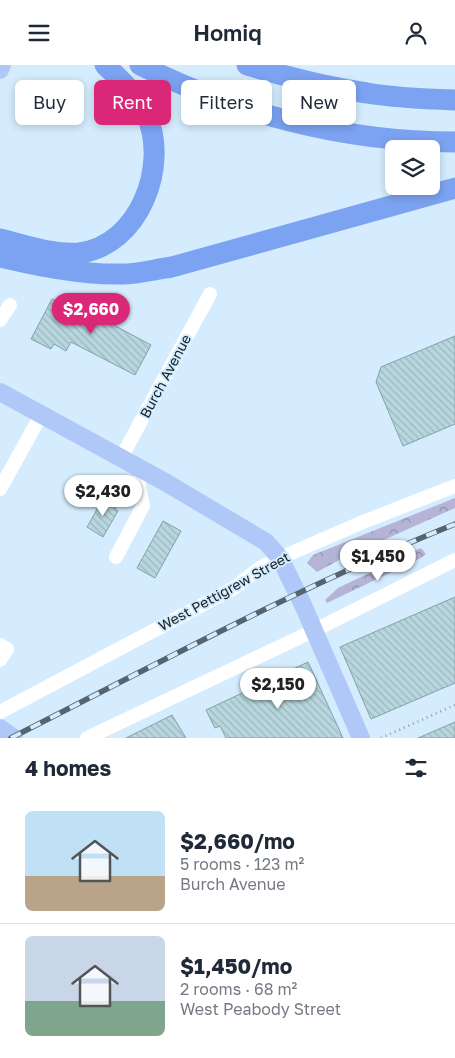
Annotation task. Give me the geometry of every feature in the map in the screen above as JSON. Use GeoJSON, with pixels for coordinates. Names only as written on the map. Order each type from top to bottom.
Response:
{"type":"FeatureCollection","features":[{"type":"Feature","properties":{"kind":"highway"},"geometry":{"type":"LineString","coordinates":[[0,239],[44,250],[79,253],[108,242],[122,231],[143,205],[154,169],[154,147],[151,127],[146,114],[133,93],[105,65]]}},
{"type":"Feature","properties":{"kind":"highway"},"geometry":{"type":"LineString","coordinates":[[140,65],[222,101],[273,117],[390,139],[455,142]]}},
{"type":"Feature","properties":{"kind":"highway"},"geometry":{"type":"LineString","coordinates":[[247,65],[299,80],[369,93],[411,98],[455,100]]}},
{"type":"Feature","properties":{"kind":"highway"},"geometry":{"type":"LineString","coordinates":[[0,257],[92,274],[124,275],[172,267],[455,188]]}},
{"type":"Feature","properties":{"kind":"main road"},"geometry":{"type":"LineString","coordinates":[[0,70],[2,65]]}},
{"type":"Feature","properties":{"kind":"main road"},"geometry":{"type":"LineString","coordinates":[[0,392],[144,471],[258,537],[270,546],[280,558],[361,738]]}},
{"type":"Feature","properties":{"kind":"main road"},"geometry":{"type":"LineString","coordinates":[[0,728],[14,738]]}},
{"type":"Feature","properties":{"kind":"street","name":"Burch Avenue"},"geometry":{"type":"LineString","coordinates":[[121,458],[210,294]]}},
{"type":"Feature","properties":{"kind":"street"},"geometry":{"type":"LineString","coordinates":[[0,320],[10,305]]}},
{"type":"Feature","properties":{"kind":"street"},"geometry":{"type":"LineString","coordinates":[[0,489],[41,415]]}},
{"type":"Feature","properties":{"kind":"street"},"geometry":{"type":"LineString","coordinates":[[116,557],[143,506],[138,483],[144,471]]}},
{"type":"Feature","properties":{"kind":"street","name":"West Pettigrew Street"},"geometry":{"type":"LineString","coordinates":[[0,712],[234,588],[261,567],[363,522],[455,486]]}},
{"type":"Feature","properties":{"kind":"street"},"geometry":{"type":"LineString","coordinates":[[87,738],[313,631],[455,560]]}},
{"type":"Feature","properties":{"kind":"street"},"geometry":{"type":"LineString","coordinates":[[0,645],[7,649],[0,660]]}},
{"type":"Feature","properties":{"kind":"path"},"geometry":{"type":"LineString","coordinates":[[381,738],[455,705]]}},
{"type":"Feature","properties":{"kind":"green space"},"geometry":{"type":"Polygon","coordinates":[[[455,498],[455,508],[341,559],[317,572],[307,563],[313,555],[455,498]]]}},
{"type":"Feature","properties":{"kind":"green space"},"geometry":{"type":"Polygon","coordinates":[[[421,548],[426,554],[421,558],[327,603],[325,600],[338,588],[421,548]]]}},
{"type":"Feature","properties":{"kind":"building"},"geometry":{"type":"Polygon","coordinates":[[[52,299],[84,314],[90,302],[110,312],[106,321],[151,345],[135,375],[71,342],[66,351],[54,344],[51,349],[31,339],[52,299]]]}},
{"type":"Feature","properties":{"kind":"building"},"geometry":{"type":"Polygon","coordinates":[[[455,336],[455,424],[403,446],[376,382],[381,367],[455,336]]]}},
{"type":"Feature","properties":{"kind":"building"},"geometry":{"type":"Polygon","coordinates":[[[104,497],[117,505],[115,509],[118,511],[103,537],[87,527],[104,497]]]}},
{"type":"Feature","properties":{"kind":"building"},"geometry":{"type":"Polygon","coordinates":[[[163,521],[181,531],[155,578],[137,568],[163,521]]]}},
{"type":"Feature","properties":{"kind":"building"},"geometry":{"type":"Polygon","coordinates":[[[455,597],[455,683],[371,719],[340,647],[455,597]]]}},
{"type":"Feature","properties":{"kind":"building"},"geometry":{"type":"Polygon","coordinates":[[[308,662],[343,738],[226,738],[220,726],[215,728],[206,710],[308,662]]]}},
{"type":"Feature","properties":{"kind":"building"},"geometry":{"type":"Polygon","coordinates":[[[172,715],[186,738],[126,738],[172,715]]]}},
{"type":"Feature","properties":{"kind":"building"},"geometry":{"type":"Polygon","coordinates":[[[455,722],[455,738],[418,738],[455,722]]]}},
{"type":"Feature","properties":{"kind":"railway"},"geometry":{"type":"LineString","coordinates":[[11,738],[286,599],[455,524]]}}]}
